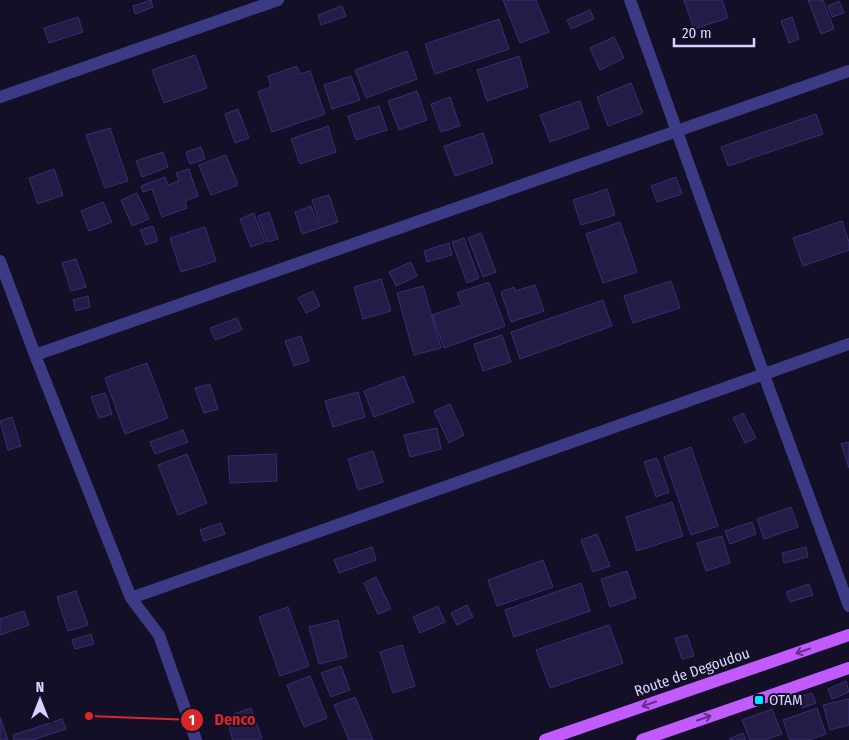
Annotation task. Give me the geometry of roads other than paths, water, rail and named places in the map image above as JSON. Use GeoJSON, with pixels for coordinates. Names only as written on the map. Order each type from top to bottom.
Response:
{"type":"FeatureCollection","features":[{"type":"Feature","properties":{"kind":"main road","name":"Route de Degoudou"},"geometry":{"type":"LineString","coordinates":[[545,740],[849,635]]}},
{"type":"Feature","properties":{"kind":"main road"},"geometry":{"type":"LineString","coordinates":[[642,740],[849,668]]}},
{"type":"Feature","properties":{"kind":"street"},"geometry":{"type":"LineString","coordinates":[[0,97],[278,0]]}},
{"type":"Feature","properties":{"kind":"street"},"geometry":{"type":"LineString","coordinates":[[630,0],[849,606]]}},
{"type":"Feature","properties":{"kind":"street"},"geometry":{"type":"LineString","coordinates":[[35,356],[849,71]]}},
{"type":"Feature","properties":{"kind":"street"},"geometry":{"type":"LineString","coordinates":[[0,261],[35,356],[131,598],[158,635],[196,740]]}},
{"type":"Feature","properties":{"kind":"street"},"geometry":{"type":"LineString","coordinates":[[131,598],[849,344]]}},
{"type":"Feature","properties":{"kind":"place","name":"OTAM"},"geometry":{"type":"Point","coordinates":[759,700]}},
{"type":"Feature","properties":{"kind":"place","name":"Denco"},"geometry":{"type":"Point","coordinates":[89,716]}}]}
